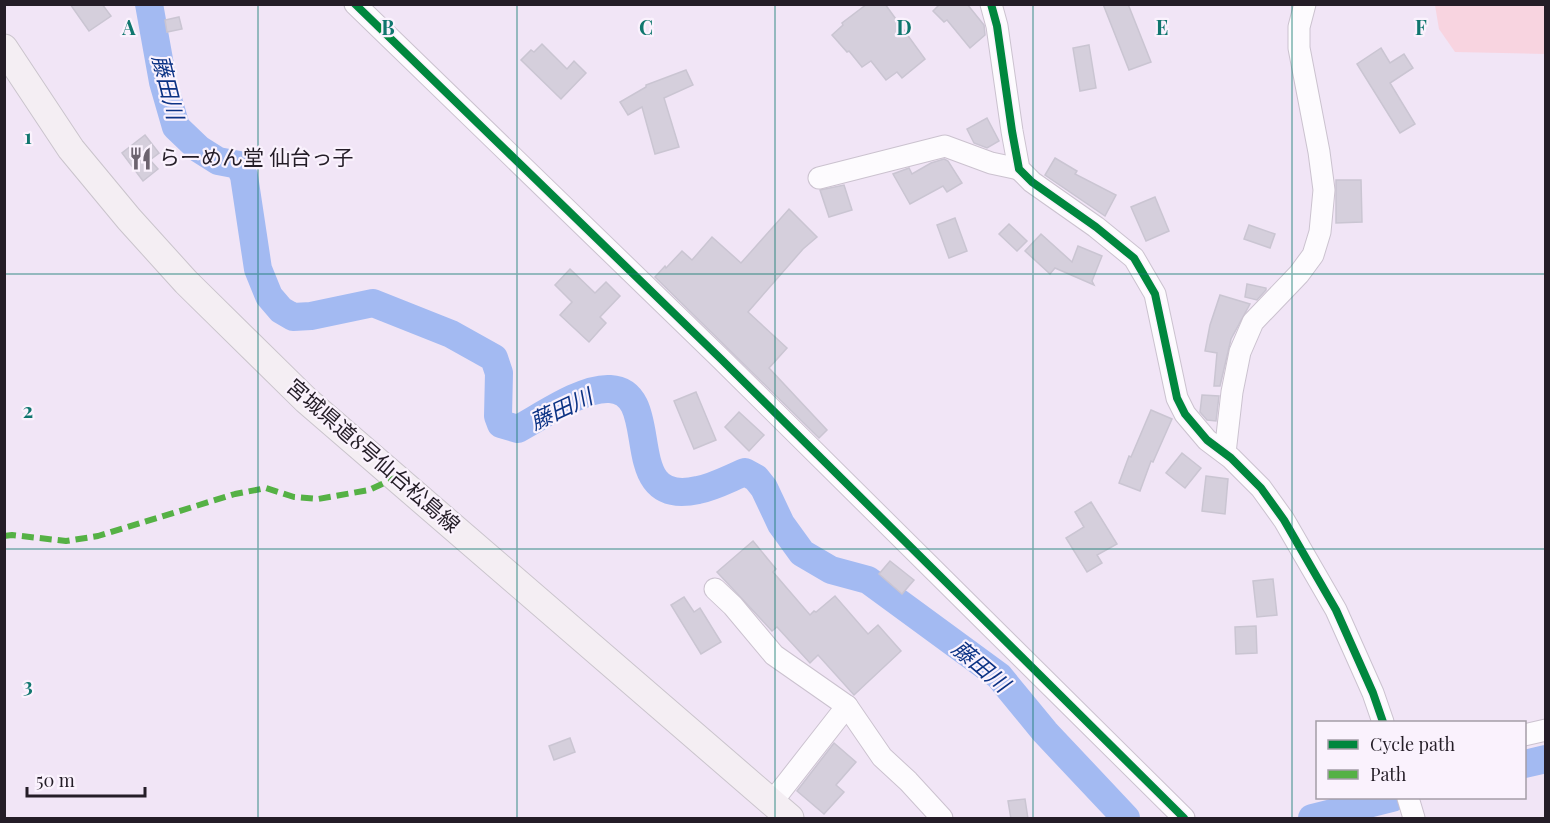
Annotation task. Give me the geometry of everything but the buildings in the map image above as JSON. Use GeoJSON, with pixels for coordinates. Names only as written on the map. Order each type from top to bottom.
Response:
{"type":"FeatureCollection","features":[{"type":"Feature","properties":{"kind":"main road","name":"宮城県道8号仙台松島線"},"geometry":{"type":"LineString","coordinates":[[4,48],[71,149],[129,219],[186,282],[298,392],[781,810]]}},
{"type":"Feature","properties":{"kind":"street"},"geometry":{"type":"LineString","coordinates":[[355,4],[721,359],[1184,819]]}},
{"type":"Feature","properties":{"kind":"street"},"geometry":{"type":"LineString","coordinates":[[991,4],[997,26],[1019,168],[1032,182],[1096,227],[1134,258],[1155,294],[1177,398],[1185,414],[1206,440],[1225,453],[1261,488],[1295,540],[1336,610],[1373,693],[1382,721]]}},
{"type":"Feature","properties":{"kind":"street"},"geometry":{"type":"LineString","coordinates":[[1225,453],[1238,362],[1253,322],[1299,274],[1313,255],[1320,232],[1324,190],[1299,48],[1299,27],[1305,4]]}},
{"type":"Feature","properties":{"kind":"street"},"geometry":{"type":"LineString","coordinates":[[819,178],[945,146],[991,163],[1019,168]]}},
{"type":"Feature","properties":{"kind":"street"},"geometry":{"type":"LineString","coordinates":[[716,589],[774,655],[847,706],[882,757],[908,781],[942,819]]}},
{"type":"Feature","properties":{"kind":"street"},"geometry":{"type":"LineString","coordinates":[[781,810],[847,706]]}},
{"type":"Feature","properties":{"kind":"street"},"geometry":{"type":"LineString","coordinates":[[1526,735],[1545,730]]}},
{"type":"Feature","properties":{"kind":"street"},"geometry":{"type":"LineString","coordinates":[[1408,799],[1414,819]]}},
{"type":"Feature","properties":{"kind":"shaded area"},"geometry":{"type":"Polygon","coordinates":[[[1435,5],[1545,5],[1545,54],[1455,52],[1439,29],[1435,5]]]}},
{"type":"Feature","properties":{"kind":"waterway","name":"藤田川"},"geometry":{"type":"LineString","coordinates":[[149,4],[163,82],[176,127],[199,149],[218,161],[239,165],[244,176],[258,269],[269,296],[281,310],[293,317],[311,316],[373,303],[451,334],[494,358],[499,373],[498,416],[501,424],[518,429],[575,397],[610,389],[626,395],[636,409],[649,467],[658,483],[673,491],[698,490],[745,472],[756,478],[764,488],[781,524],[802,553],[831,570],[868,580],[999,676],[1045,732],[1126,818]]}},
{"type":"Feature","properties":{"kind":"waterway"},"geometry":{"type":"LineString","coordinates":[[1526,764],[1546,759]]}},
{"type":"Feature","properties":{"kind":"waterway"},"geometry":{"type":"LineString","coordinates":[[1312,818],[1388,799]]}},
{"type":"Feature","properties":{"kind":"marked path"},"geometry":{"type":"LineString","coordinates":[[4,536],[66,541],[98,536],[235,494],[266,488],[294,497],[318,499],[369,490],[397,477]]}},
{"type":"Feature","properties":{"kind":"cycle path"},"geometry":{"type":"LineString","coordinates":[[355,4],[721,359],[1184,818]]}},
{"type":"Feature","properties":{"kind":"cycle path"},"geometry":{"type":"LineString","coordinates":[[991,4],[997,26],[1019,169],[1032,182],[1096,227],[1134,258],[1155,294],[1177,398],[1185,414],[1207,440],[1231,458],[1261,488],[1284,520],[1336,610],[1373,693],[1383,721]]}},
{"type":"Feature","properties":{"kind":"place","name":"らーめん堂 仙台っ子"},"geometry":{"type":"Point","coordinates":[141,158]}}]}
